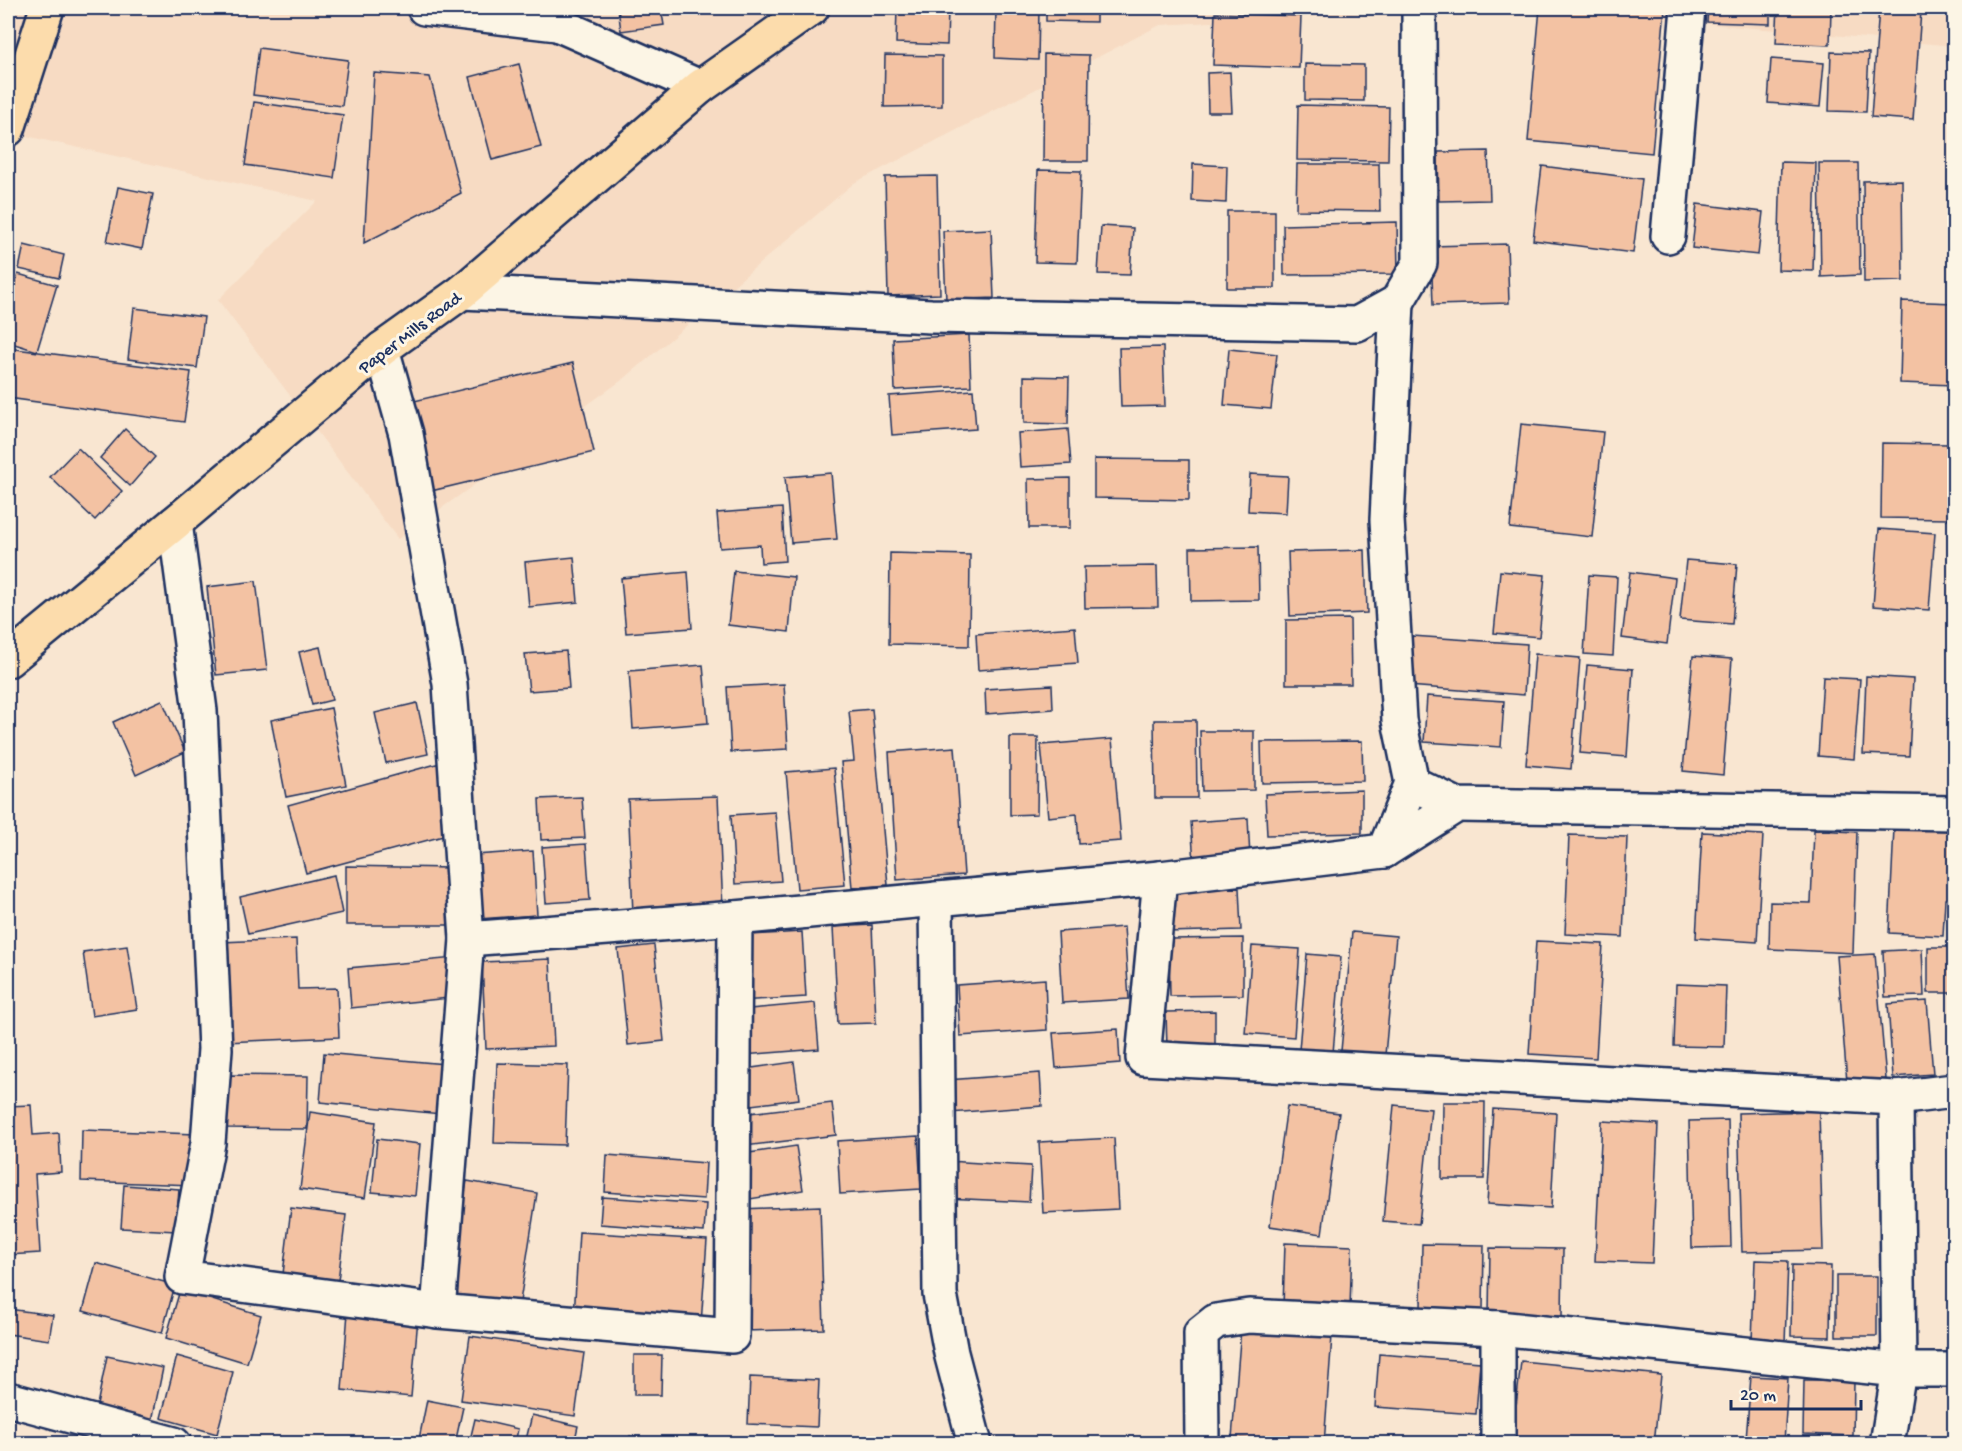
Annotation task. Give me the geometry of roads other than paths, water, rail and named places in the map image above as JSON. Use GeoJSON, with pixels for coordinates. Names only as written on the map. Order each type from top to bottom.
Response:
{"type":"FeatureCollection","features":[{"type":"Feature","properties":{"kind":"main road"},"geometry":{"type":"LineString","coordinates":[[8,129],[47,8]]}},
{"type":"Feature","properties":{"kind":"main road","name":"Paper Mills Road"},"geometry":{"type":"LineString","coordinates":[[8,660],[382,349],[462,292],[700,87],[812,8]]}},
{"type":"Feature","properties":{"kind":"street"},"geometry":{"type":"LineString","coordinates":[[424,8],[557,24],[700,87]]}},
{"type":"Feature","properties":{"kind":"street"},"geometry":{"type":"LineString","coordinates":[[1384,850],[1412,783],[1399,720],[1387,520],[1397,302],[1420,263],[1419,8]]}},
{"type":"Feature","properties":{"kind":"street"},"geometry":{"type":"LineString","coordinates":[[1668,236],[1688,8]]}},
{"type":"Feature","properties":{"kind":"street"},"geometry":{"type":"LineString","coordinates":[[462,292],[931,316],[1357,324],[1397,302]]}},
{"type":"Feature","properties":{"kind":"street"},"geometry":{"type":"LineString","coordinates":[[382,349],[406,434],[450,684],[467,939],[438,1311]]}},
{"type":"Feature","properties":{"kind":"street"},"geometry":{"type":"LineString","coordinates":[[175,523],[200,711],[215,1049],[208,1143],[182,1276],[438,1311],[732,1336],[735,918]]}},
{"type":"Feature","properties":{"kind":"street"},"geometry":{"type":"LineString","coordinates":[[1412,783],[1457,805],[1954,813]]}},
{"type":"Feature","properties":{"kind":"street"},"geometry":{"type":"LineString","coordinates":[[467,939],[735,918],[1160,878],[1384,850],[1457,805]]}},
{"type":"Feature","properties":{"kind":"street"},"geometry":{"type":"LineString","coordinates":[[1160,878],[1143,1058],[1896,1098],[1954,1091]]}},
{"type":"Feature","properties":{"kind":"street"},"geometry":{"type":"LineString","coordinates":[[936,899],[940,1294],[951,1353],[975,1443]]}},
{"type":"Feature","properties":{"kind":"street"},"geometry":{"type":"LineString","coordinates":[[1887,1443],[1899,1370],[1896,1098]]}},
{"type":"Feature","properties":{"kind":"street"},"geometry":{"type":"LineString","coordinates":[[1202,1443],[1201,1333],[1216,1321],[1249,1316],[1498,1328],[1899,1370],[1954,1370]]}},
{"type":"Feature","properties":{"kind":"street"},"geometry":{"type":"LineString","coordinates":[[1498,1328],[1498,1443]]}},
{"type":"Feature","properties":{"kind":"street"},"geometry":{"type":"LineString","coordinates":[[8,1399],[171,1443]]}}]}
